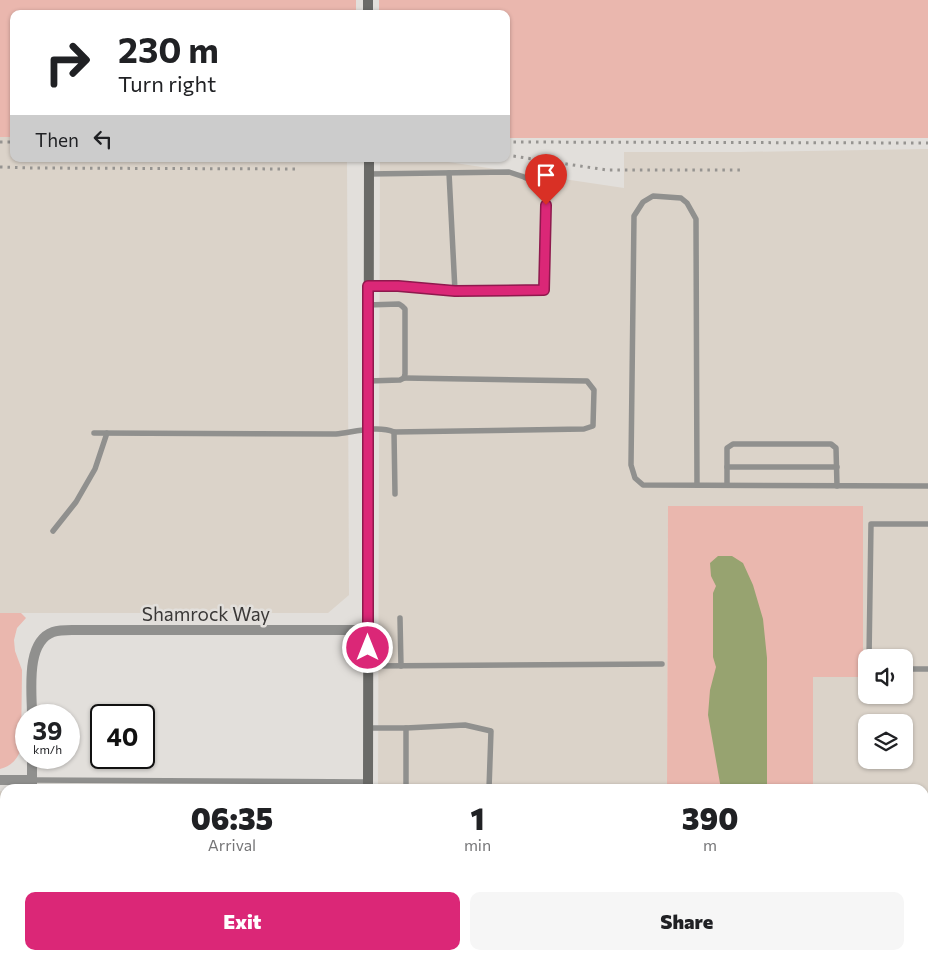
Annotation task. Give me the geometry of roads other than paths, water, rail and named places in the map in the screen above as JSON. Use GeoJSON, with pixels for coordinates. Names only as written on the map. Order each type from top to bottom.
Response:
{"type":"FeatureCollection","features":[{"type":"Feature","properties":{"kind":"street"},"geometry":{"type":"LineString","coordinates":[[368,784],[369,162]]}},
{"type":"Feature","properties":{"kind":"street","name":"Shamrock Way"},"geometry":{"type":"LineString","coordinates":[[32,704],[34,651],[45,636],[52,632],[72,630],[368,630]]}},
{"type":"Feature","properties":{"kind":"street"},"geometry":{"type":"LineString","coordinates":[[0,780],[32,784],[32,769]]}},
{"type":"Feature","properties":{"kind":"lane"},"geometry":{"type":"LineString","coordinates":[[368,174],[509,172],[547,188],[544,290],[455,291],[398,286],[368,286]]}},
{"type":"Feature","properties":{"kind":"lane"},"geometry":{"type":"LineString","coordinates":[[449,173],[455,291]]}},
{"type":"Feature","properties":{"kind":"lane"},"geometry":{"type":"LineString","coordinates":[[698,484],[696,219],[687,203],[681,198],[653,196],[643,202],[634,216],[631,465],[636,478],[643,485],[928,486]]}},
{"type":"Feature","properties":{"kind":"lane"},"geometry":{"type":"LineString","coordinates":[[368,305],[399,304],[405,309],[404,378]]}},
{"type":"Feature","properties":{"kind":"lane"},"geometry":{"type":"LineString","coordinates":[[94,433],[336,434],[368,430],[389,430],[394,432],[584,428],[593,426],[594,390],[587,381],[404,378],[400,380],[368,381]]}},
{"type":"Feature","properties":{"kind":"lane"},"geometry":{"type":"LineString","coordinates":[[394,432],[394,494]]}},
{"type":"Feature","properties":{"kind":"lane"},"geometry":{"type":"LineString","coordinates":[[53,532],[76,502],[95,469],[107,433]]}},
{"type":"Feature","properties":{"kind":"lane"},"geometry":{"type":"LineString","coordinates":[[727,485],[727,448],[733,444],[831,444],[836,448],[837,486]]}},
{"type":"Feature","properties":{"kind":"lane"},"geometry":{"type":"LineString","coordinates":[[727,467],[837,467]]}},
{"type":"Feature","properties":{"kind":"lane"},"geometry":{"type":"LineString","coordinates":[[870,649],[871,524],[928,524]]}},
{"type":"Feature","properties":{"kind":"lane"},"geometry":{"type":"LineString","coordinates":[[400,618],[401,666]]}},
{"type":"Feature","properties":{"kind":"lane"},"geometry":{"type":"LineString","coordinates":[[368,666],[662,664]]}},
{"type":"Feature","properties":{"kind":"lane"},"geometry":{"type":"LineString","coordinates":[[913,669],[928,669]]}},
{"type":"Feature","properties":{"kind":"lane"},"geometry":{"type":"LineString","coordinates":[[368,728],[465,725],[490,731],[489,784]]}},
{"type":"Feature","properties":{"kind":"lane"},"geometry":{"type":"LineString","coordinates":[[406,728],[406,784]]}},
{"type":"Feature","properties":{"kind":"railway"},"geometry":{"type":"LineString","coordinates":[[0,142],[10,142]]}},
{"type":"Feature","properties":{"kind":"railway"},"geometry":{"type":"LineString","coordinates":[[510,142],[928,143]]}},
{"type":"Feature","properties":{"kind":"railway"},"geometry":{"type":"LineString","coordinates":[[510,156],[607,170],[740,170]]}},
{"type":"Feature","properties":{"kind":"railway"},"geometry":{"type":"LineString","coordinates":[[0,167],[297,169]]}}]}
